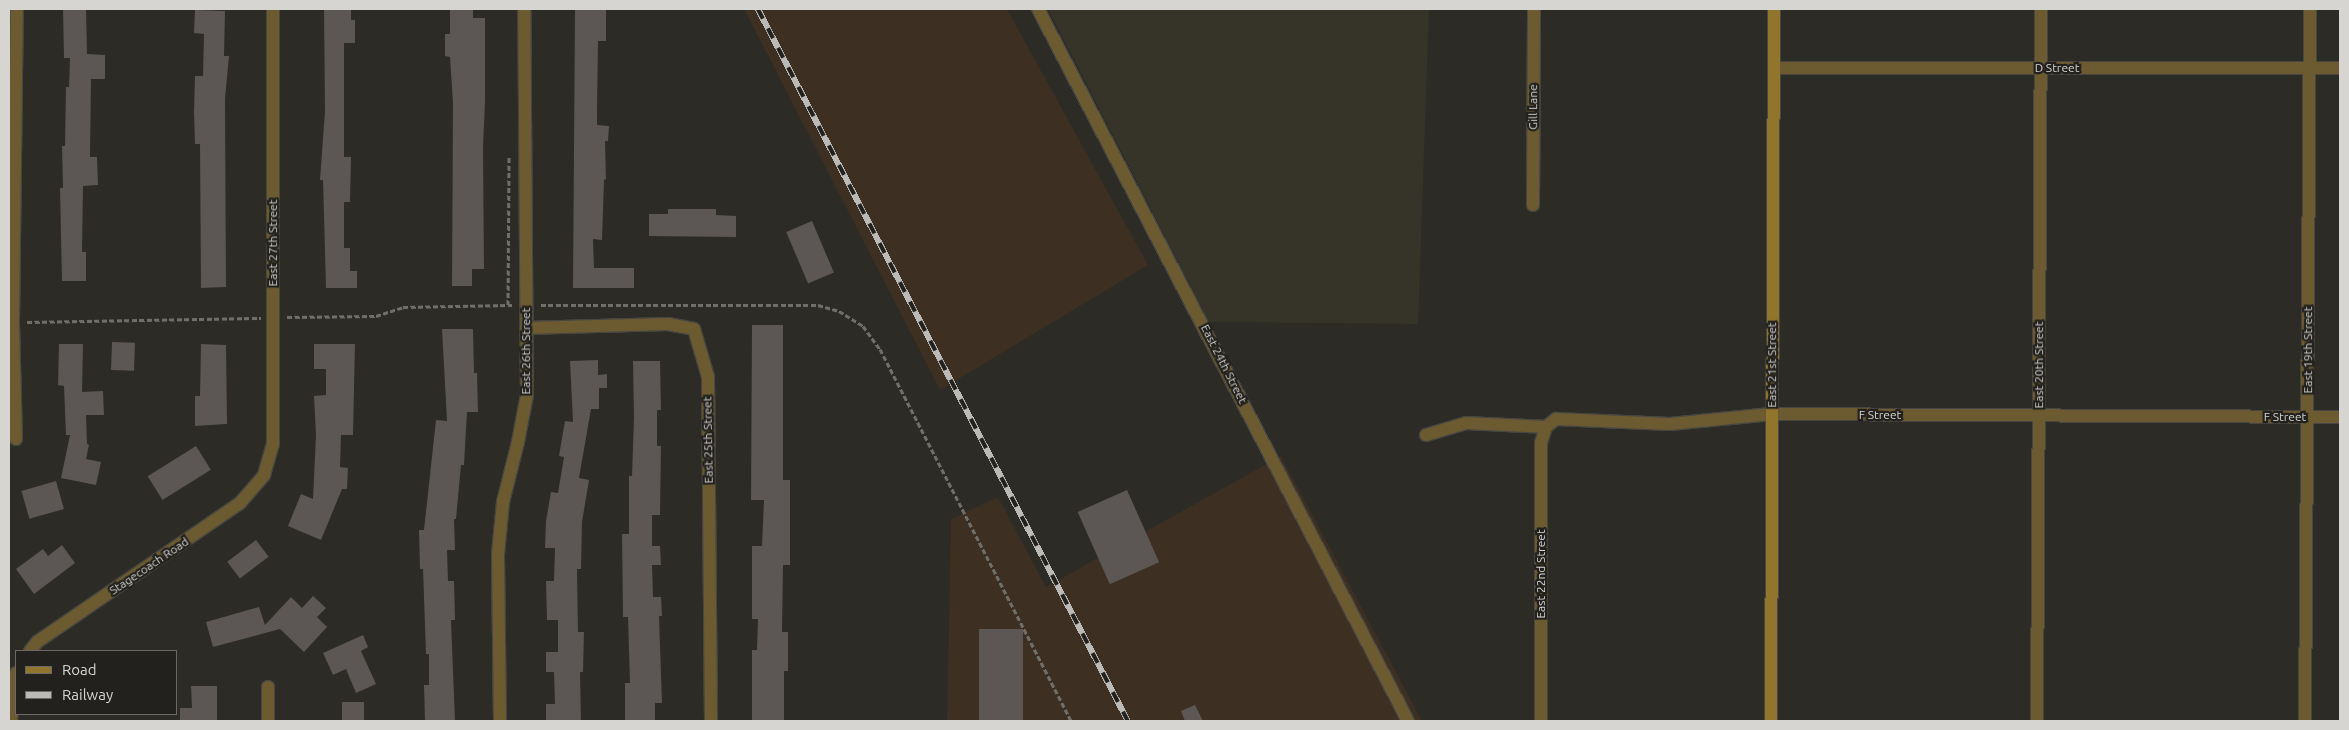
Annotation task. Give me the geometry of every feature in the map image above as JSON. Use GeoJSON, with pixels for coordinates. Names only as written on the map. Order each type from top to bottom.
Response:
{"type":"FeatureCollection","features":[{"type":"Feature","properties":{"kind":"main road","name":"East 21st Street"},"geometry":{"type":"LineString","coordinates":[[1771,721],[1774,9]]}},
{"type":"Feature","properties":{"kind":"street"},"geometry":{"type":"LineString","coordinates":[[16,439],[13,322],[17,9]]}},
{"type":"Feature","properties":{"kind":"street","name":"East 27th Street"},"geometry":{"type":"LineString","coordinates":[[264,475],[273,444],[273,9]]}},
{"type":"Feature","properties":{"kind":"street","name":"East 26th Street"},"geometry":{"type":"LineString","coordinates":[[500,721],[498,554],[503,502],[518,442],[527,395],[524,9]]}},
{"type":"Feature","properties":{"kind":"street","name":"East 24th Street"},"geometry":{"type":"LineString","coordinates":[[1038,9],[1408,721]]}},
{"type":"Feature","properties":{"kind":"street","name":"Gill Lane"},"geometry":{"type":"LineString","coordinates":[[1533,205],[1534,9]]}},
{"type":"Feature","properties":{"kind":"street","name":"East 20th Street"},"geometry":{"type":"LineString","coordinates":[[2037,721],[2041,9]]}},
{"type":"Feature","properties":{"kind":"street","name":"East 19th Street"},"geometry":{"type":"LineString","coordinates":[[2305,721],[2310,9]]}},
{"type":"Feature","properties":{"kind":"street","name":"D Street"},"geometry":{"type":"LineString","coordinates":[[1774,68],[2340,68]]}},
{"type":"Feature","properties":{"kind":"street","name":"East 25th Street"},"geometry":{"type":"LineString","coordinates":[[526,328],[668,324],[694,329],[708,377],[711,721]]}},
{"type":"Feature","properties":{"kind":"street","name":"F Street"},"geometry":{"type":"LineString","coordinates":[[1426,435],[1466,423],[1546,427],[1556,419],[1670,424],[1772,414],[2039,417],[2340,417]]}},
{"type":"Feature","properties":{"kind":"street","name":"East 22nd Street"},"geometry":{"type":"LineString","coordinates":[[1541,721],[1541,443],[1546,427]]}},
{"type":"Feature","properties":{"kind":"street","name":"Stagecoach Road"},"geometry":{"type":"LineString","coordinates":[[31,650],[37,642],[240,503],[264,475]]}},
{"type":"Feature","properties":{"kind":"street"},"geometry":{"type":"LineString","coordinates":[[11,721],[15,683]]}},
{"type":"Feature","properties":{"kind":"street"},"geometry":{"type":"LineString","coordinates":[[268,687],[268,721]]}},
{"type":"Feature","properties":{"kind":"path"},"geometry":{"type":"LineString","coordinates":[[13,322],[376,316],[403,307],[527,305],[818,305],[839,311],[863,326],[880,349],[1071,721]]}},
{"type":"Feature","properties":{"kind":"shaded area"},"geometry":{"type":"Polygon","coordinates":[[[744,9],[1007,9],[1148,265],[940,390],[744,9]]]}},
{"type":"Feature","properties":{"kind":"shaded area"},"geometry":{"type":"Polygon","coordinates":[[[1048,9],[1429,9],[1418,324],[1209,322],[1048,9]]]}},
{"type":"Feature","properties":{"kind":"shaded area"},"geometry":{"type":"Polygon","coordinates":[[[1281,456],[1422,721],[947,721],[951,519],[998,497],[1046,587],[1281,456]]]}},
{"type":"Feature","properties":{"kind":"building"},"geometry":{"type":"Polygon","coordinates":[[[63,9],[86,9],[87,54],[105,55],[105,79],[91,79],[90,157],[97,157],[98,185],[83,186],[82,252],[86,252],[86,281],[62,281],[60,188],[63,188],[62,146],[65,146],[66,87],[69,87],[70,58],[64,58],[63,9]]]}},
{"type":"Feature","properties":{"kind":"building"},"geometry":{"type":"Polygon","coordinates":[[[324,9],[351,9],[351,20],[355,20],[355,43],[344,43],[344,157],[351,157],[350,202],[344,202],[344,248],[350,248],[350,271],[357,271],[357,288],[326,288],[323,180],[320,180],[325,111],[324,9]]]}},
{"type":"Feature","properties":{"kind":"building"},"geometry":{"type":"Polygon","coordinates":[[[450,9],[473,9],[473,18],[485,18],[484,269],[472,269],[472,286],[452,286],[453,103],[450,57],[445,56],[445,34],[450,34],[450,9]]]}},
{"type":"Feature","properties":{"kind":"building"},"geometry":{"type":"Polygon","coordinates":[[[575,9],[606,9],[606,41],[598,41],[597,125],[609,126],[608,141],[605,141],[606,179],[604,180],[602,240],[593,239],[594,268],[634,268],[634,288],[573,288],[575,9]]]}},
{"type":"Feature","properties":{"kind":"building"},"geometry":{"type":"Polygon","coordinates":[[[195,10],[225,11],[224,56],[229,56],[225,99],[226,287],[201,288],[200,144],[195,144],[194,112],[195,76],[203,76],[204,34],[194,33],[195,10]]]}},
{"type":"Feature","properties":{"kind":"building"},"geometry":{"type":"Polygon","coordinates":[[[668,209],[716,209],[716,215],[736,216],[736,237],[649,236],[649,214],[668,214],[668,209]]]}},
{"type":"Feature","properties":{"kind":"building"},"geometry":{"type":"Polygon","coordinates":[[[812,221],[834,273],[808,283],[786,232],[812,221]]]}},
{"type":"Feature","properties":{"kind":"building"},"geometry":{"type":"Polygon","coordinates":[[[752,325],[783,325],[783,480],[790,480],[790,565],[783,565],[782,632],[788,632],[788,671],[784,671],[784,721],[752,721],[752,650],[757,650],[758,619],[752,619],[752,546],[762,546],[764,500],[751,500],[752,325]]]}},
{"type":"Feature","properties":{"kind":"building"},"geometry":{"type":"Polygon","coordinates":[[[442,329],[473,329],[474,373],[477,373],[478,412],[467,412],[464,465],[461,465],[456,519],[454,519],[455,550],[447,550],[448,581],[454,581],[455,620],[451,620],[455,721],[425,721],[424,685],[429,685],[429,654],[426,654],[423,569],[420,569],[419,530],[424,530],[436,420],[447,421],[442,329]]]}},
{"type":"Feature","properties":{"kind":"building"},"geometry":{"type":"Polygon","coordinates":[[[112,342],[135,343],[134,371],[111,370],[112,342]]]}},
{"type":"Feature","properties":{"kind":"building"},"geometry":{"type":"Polygon","coordinates":[[[59,344],[83,344],[82,392],[103,391],[104,415],[86,415],[87,444],[89,445],[86,459],[101,462],[96,485],[61,478],[70,435],[66,435],[64,386],[58,385],[59,344]]]}},
{"type":"Feature","properties":{"kind":"building"},"geometry":{"type":"Polygon","coordinates":[[[201,344],[226,345],[227,424],[195,426],[195,396],[200,396],[201,344]]]}},
{"type":"Feature","properties":{"kind":"building"},"geometry":{"type":"Polygon","coordinates":[[[314,344],[355,344],[353,435],[341,435],[340,467],[348,468],[347,489],[342,489],[321,540],[288,526],[301,494],[313,499],[316,435],[314,396],[326,395],[326,369],[314,369],[314,344]]]}},
{"type":"Feature","properties":{"kind":"building"},"geometry":{"type":"Polygon","coordinates":[[[598,360],[598,375],[607,374],[607,388],[599,388],[599,409],[591,409],[579,478],[589,480],[582,522],[581,569],[577,569],[578,632],[584,632],[583,672],[580,672],[581,721],[546,721],[546,704],[555,704],[554,672],[546,672],[546,652],[558,652],[558,620],[547,620],[546,581],[554,581],[555,548],[545,548],[546,521],[551,492],[558,493],[564,457],[559,456],[565,421],[573,422],[570,361],[598,360]]]}},
{"type":"Feature","properties":{"kind":"building"},"geometry":{"type":"Polygon","coordinates":[[[633,361],[660,361],[661,410],[657,410],[657,446],[661,446],[660,515],[652,515],[652,546],[660,546],[661,565],[652,565],[653,597],[661,597],[662,616],[659,616],[662,703],[655,703],[655,721],[625,721],[625,683],[630,683],[628,617],[623,617],[622,534],[629,534],[629,476],[632,476],[634,418],[633,361]]]}},
{"type":"Feature","properties":{"kind":"building"},"geometry":{"type":"Polygon","coordinates":[[[196,446],[211,470],[162,500],[148,476],[196,446]]]}},
{"type":"Feature","properties":{"kind":"building"},"geometry":{"type":"Polygon","coordinates":[[[56,481],[64,509],[29,519],[21,491],[56,481]]]}},
{"type":"Feature","properties":{"kind":"building"},"geometry":{"type":"Polygon","coordinates":[[[1127,490],[1159,562],[1110,584],[1078,512],[1127,490]]]}},
{"type":"Feature","properties":{"kind":"building"},"geometry":{"type":"Polygon","coordinates":[[[256,540],[269,557],[240,578],[227,562],[256,540]]]}},
{"type":"Feature","properties":{"kind":"building"},"geometry":{"type":"Polygon","coordinates":[[[62,545],[75,563],[34,594],[16,569],[43,549],[48,556],[62,545]]]}},
{"type":"Feature","properties":{"kind":"building"},"geometry":{"type":"Polygon","coordinates":[[[313,596],[326,608],[317,617],[327,627],[304,652],[280,629],[213,647],[206,622],[259,607],[265,625],[291,597],[302,608],[313,596]]]}},
{"type":"Feature","properties":{"kind":"building"},"geometry":{"type":"Polygon","coordinates":[[[979,629],[1023,629],[1023,721],[979,721],[979,629]]]}},
{"type":"Feature","properties":{"kind":"building"},"geometry":{"type":"Polygon","coordinates":[[[363,635],[368,647],[361,651],[376,684],[356,693],[346,669],[333,675],[323,653],[363,635]]]}},
{"type":"Feature","properties":{"kind":"building"},"geometry":{"type":"Polygon","coordinates":[[[191,686],[217,686],[217,721],[180,721],[180,708],[192,708],[191,686]]]}},
{"type":"Feature","properties":{"kind":"building"},"geometry":{"type":"Polygon","coordinates":[[[342,702],[364,702],[364,721],[342,721],[342,702]]]}},
{"type":"Feature","properties":{"kind":"building"},"geometry":{"type":"Polygon","coordinates":[[[1195,705],[1203,721],[1185,721],[1181,711],[1195,705]]]}},
{"type":"Feature","properties":{"kind":"railway"},"geometry":{"type":"LineString","coordinates":[[758,9],[1128,721]]}}]}
